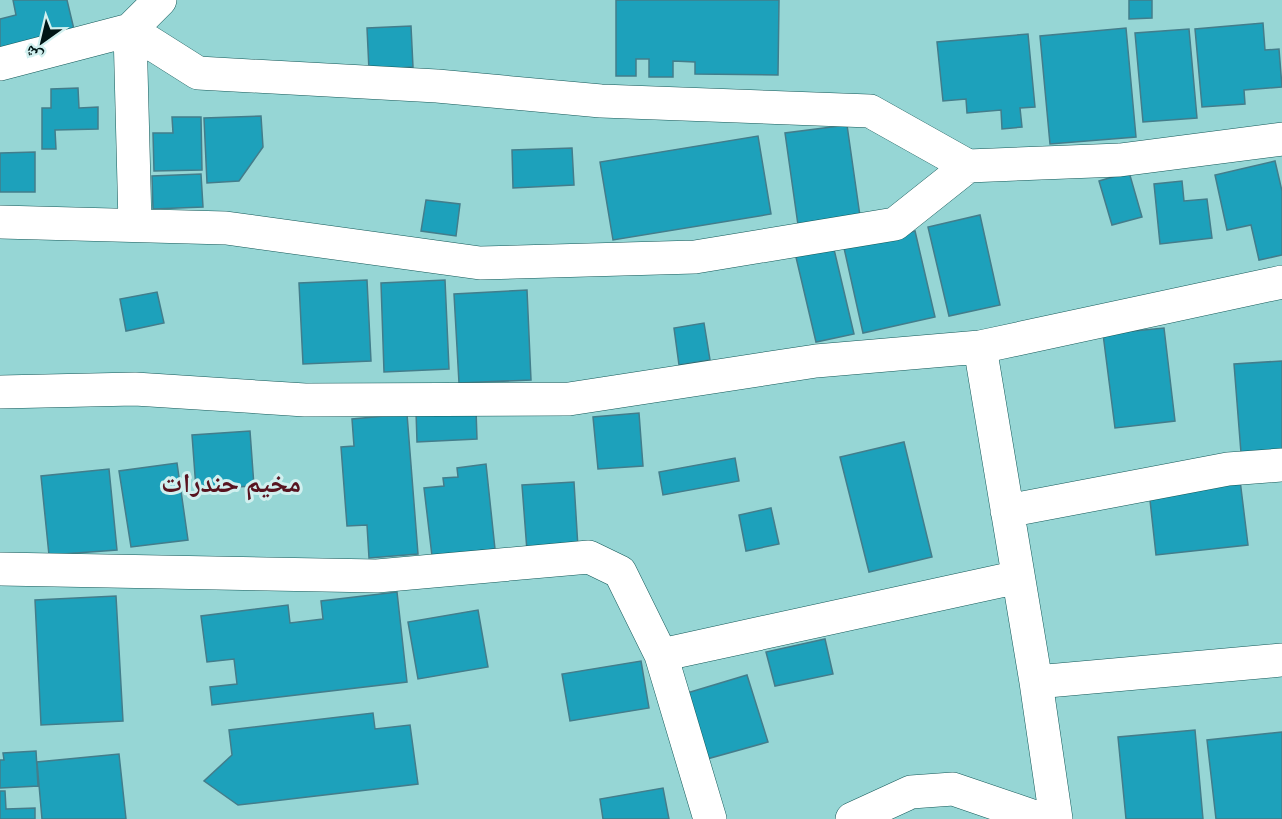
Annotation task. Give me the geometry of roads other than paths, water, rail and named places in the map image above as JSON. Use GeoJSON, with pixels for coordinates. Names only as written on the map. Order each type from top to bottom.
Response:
{"type":"FeatureCollection","features":[{"type":"Feature","properties":{"kind":"street"},"geometry":{"type":"LineString","coordinates":[[0,64],[130,30],[160,0]]}},
{"type":"Feature","properties":{"kind":"street"},"geometry":{"type":"LineString","coordinates":[[130,30],[198,73],[438,86],[601,101],[870,111],[968,166],[1120,160],[1282,139]]}},
{"type":"Feature","properties":{"kind":"street"},"geometry":{"type":"LineString","coordinates":[[130,30],[135,224]]}},
{"type":"Feature","properties":{"kind":"street"},"geometry":{"type":"LineString","coordinates":[[0,222],[226,228],[480,263],[695,257],[895,224],[968,166]]}},
{"type":"Feature","properties":{"kind":"street"},"geometry":{"type":"LineString","coordinates":[[0,392],[135,388],[305,400],[569,399],[816,361],[980,347],[1282,282]]}},
{"type":"Feature","properties":{"kind":"street"},"geometry":{"type":"LineString","coordinates":[[852,819],[911,792],[953,789],[1039,818],[1036,682],[980,347]]}},
{"type":"Feature","properties":{"kind":"street"},"geometry":{"type":"LineString","coordinates":[[1007,511],[1228,469],[1282,465]]}},
{"type":"Feature","properties":{"kind":"street"},"geometry":{"type":"LineString","coordinates":[[0,569],[377,576],[589,557],[620,572],[661,655],[710,819]]}},
{"type":"Feature","properties":{"kind":"street"},"geometry":{"type":"LineString","coordinates":[[661,655],[1018,576]]}},
{"type":"Feature","properties":{"kind":"street"},"geometry":{"type":"LineString","coordinates":[[1036,682],[1282,660]]}},
{"type":"Feature","properties":{"kind":"district","name":"مخيم حندرات"},"geometry":{"type":"Point","coordinates":[231,482]}}]}
